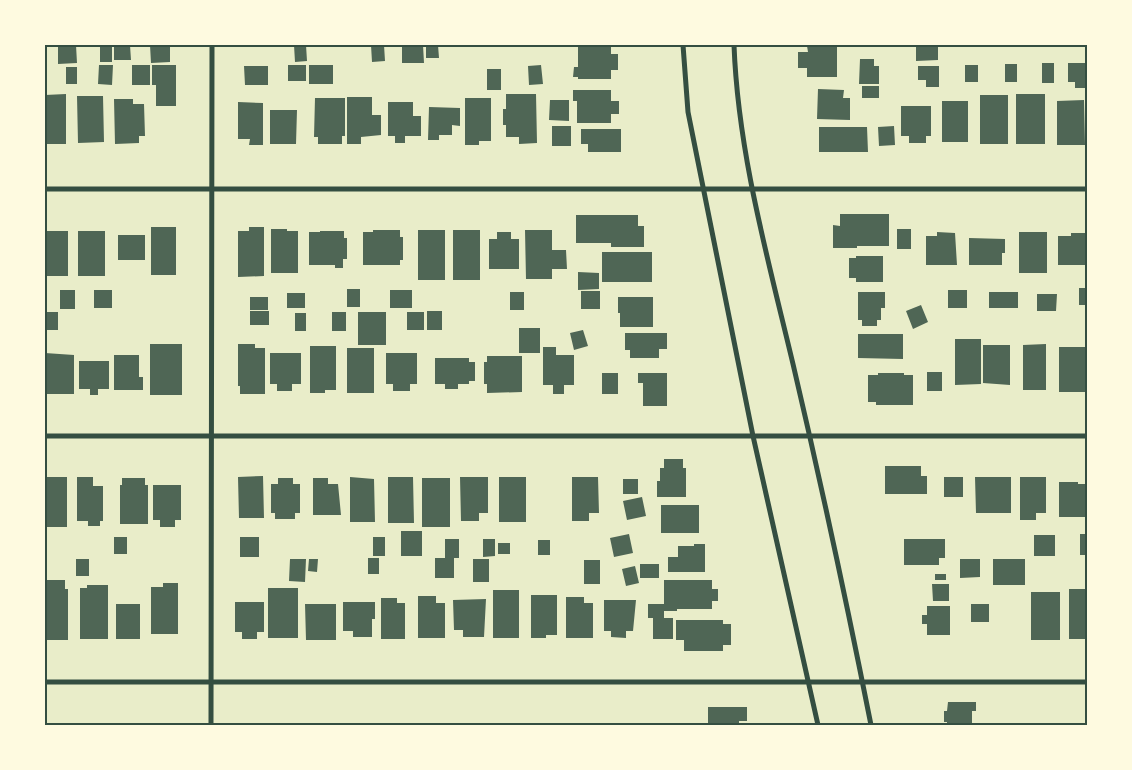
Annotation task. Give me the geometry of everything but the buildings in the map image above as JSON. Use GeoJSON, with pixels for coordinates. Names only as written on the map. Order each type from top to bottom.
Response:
{"type":"FeatureCollection","features":[{"type":"Feature","properties":{"kind":"street"},"geometry":{"type":"LineString","coordinates":[[211,725],[212,45]]}},
{"type":"Feature","properties":{"kind":"street"},"geometry":{"type":"LineString","coordinates":[[683,45],[688,112],[753,436],[818,725]]}},
{"type":"Feature","properties":{"kind":"street"},"geometry":{"type":"LineString","coordinates":[[734,45],[740,117],[752,190],[810,436],[871,725]]}},
{"type":"Feature","properties":{"kind":"street"},"geometry":{"type":"LineString","coordinates":[[45,189],[1087,190]]}},
{"type":"Feature","properties":{"kind":"street"},"geometry":{"type":"LineString","coordinates":[[45,436],[1087,436]]}},
{"type":"Feature","properties":{"kind":"street"},"geometry":{"type":"LineString","coordinates":[[45,682],[1087,682]]}}]}
